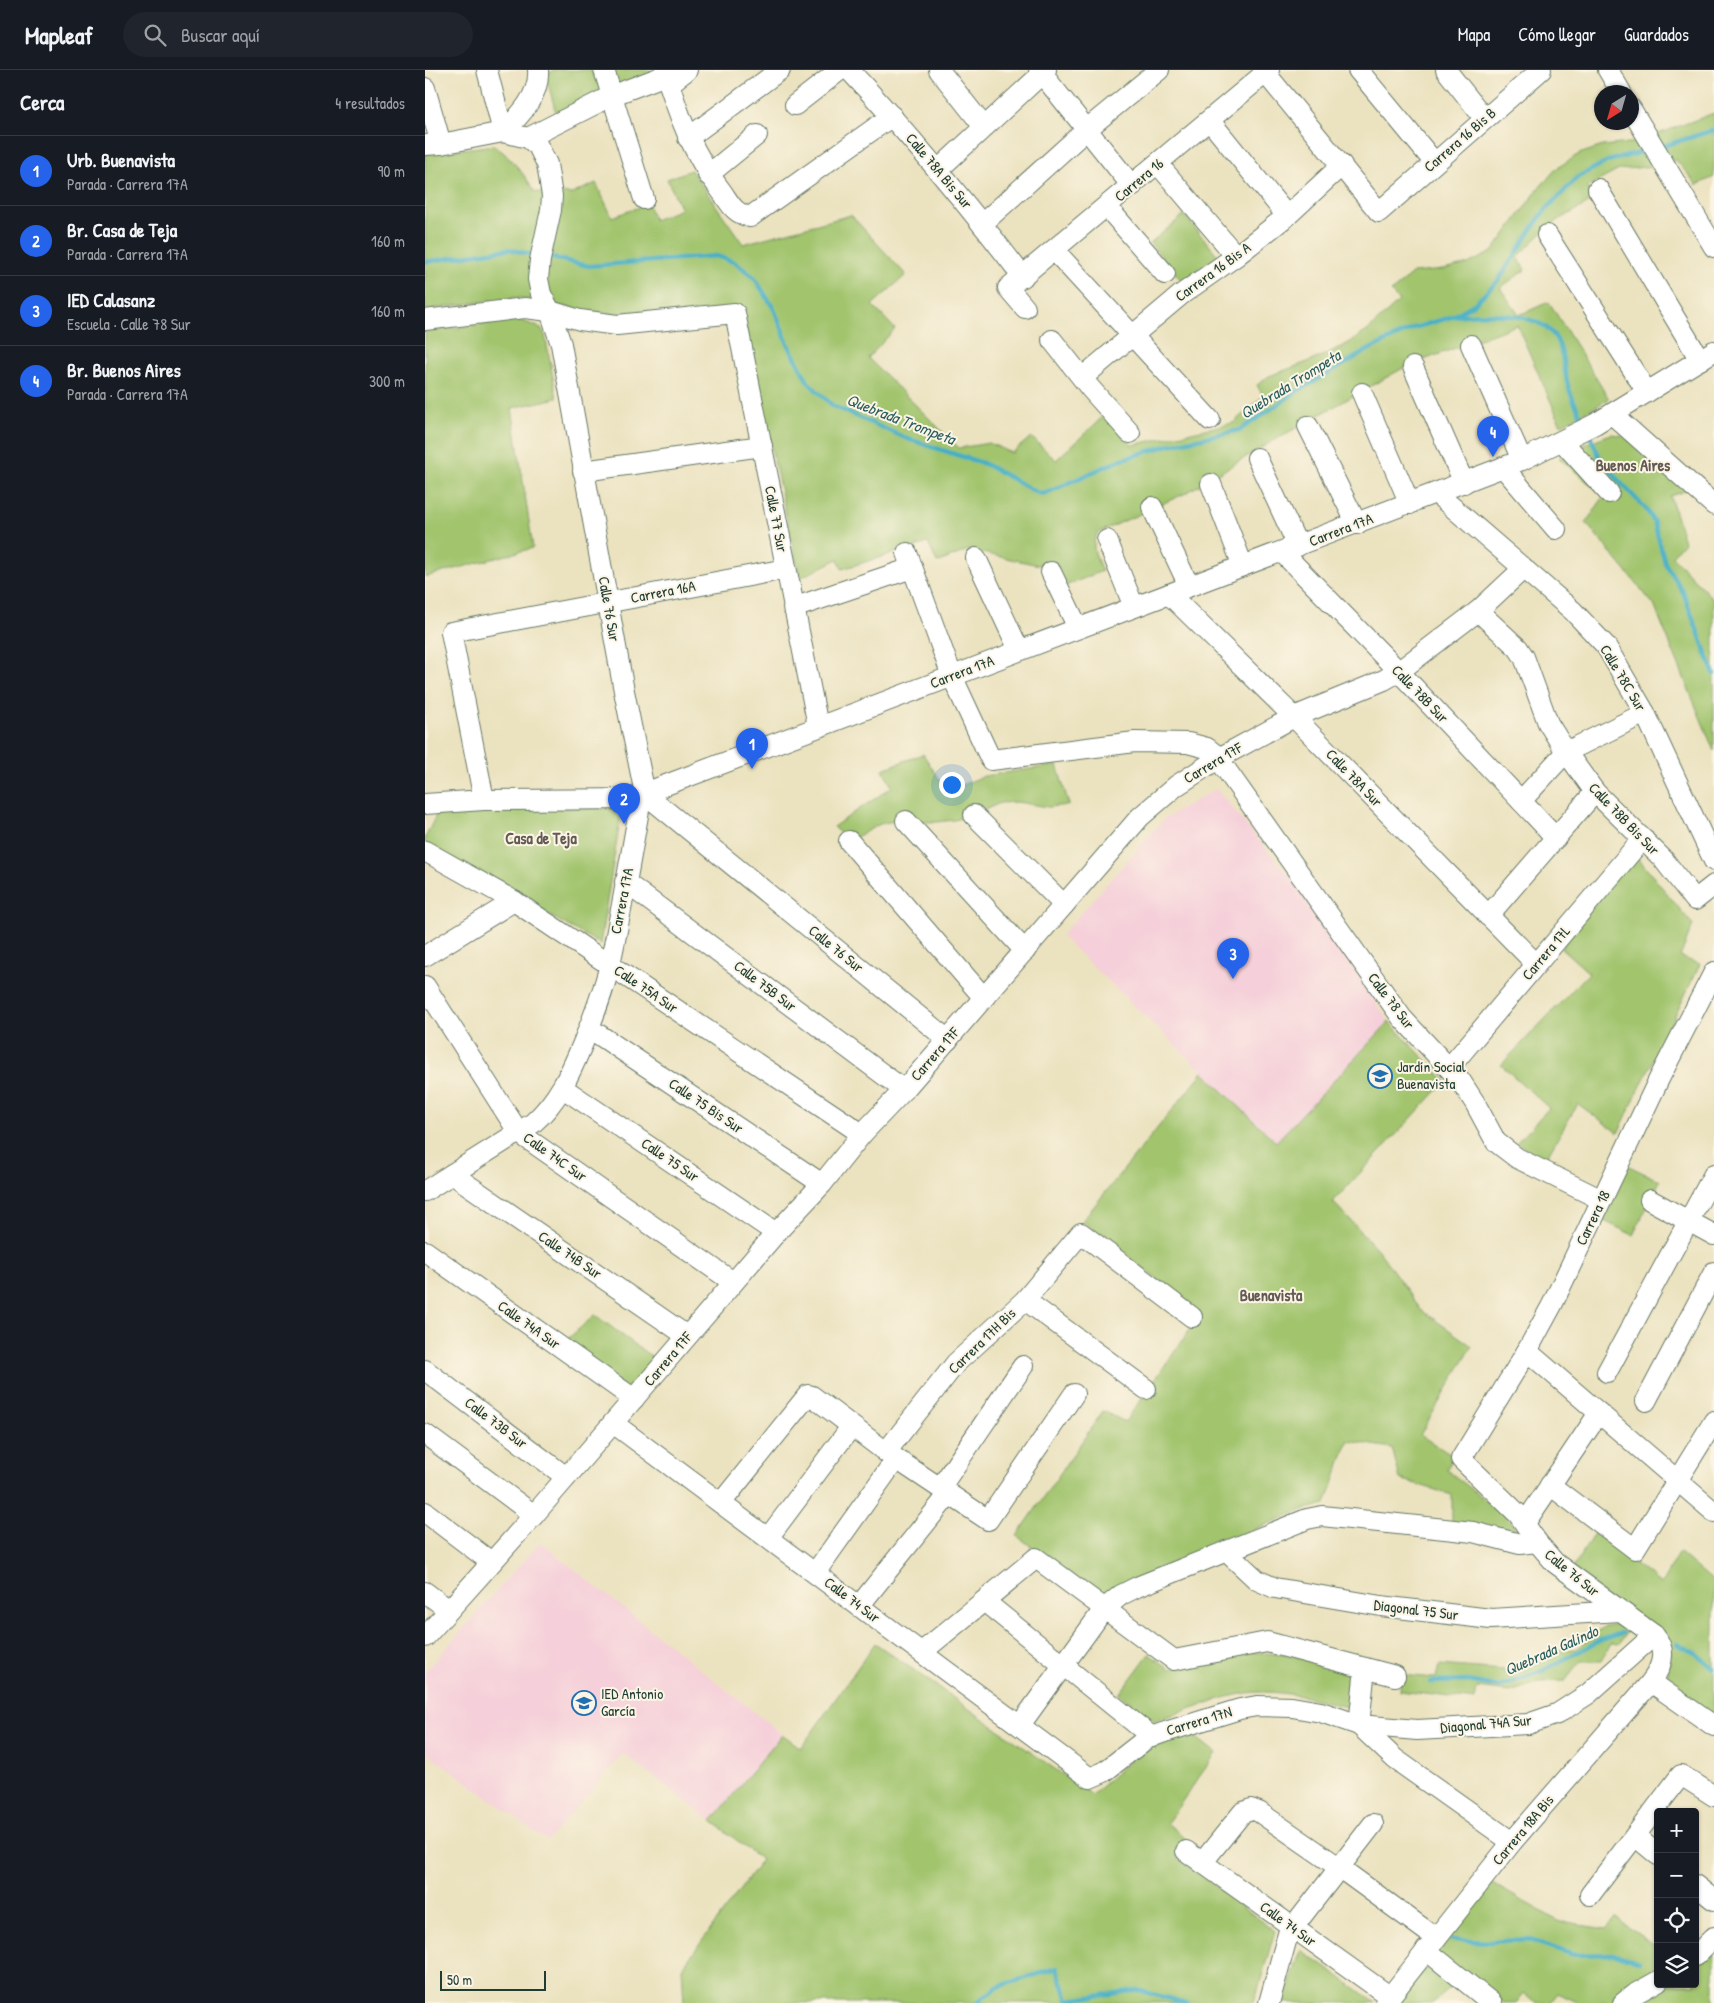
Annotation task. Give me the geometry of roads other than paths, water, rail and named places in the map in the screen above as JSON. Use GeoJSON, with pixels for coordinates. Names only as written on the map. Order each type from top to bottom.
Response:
{"type":"FeatureCollection","features":[{"type":"Feature","properties":{"kind":"street"},"geometry":{"type":"LineString","coordinates":[[487,70],[503,132]]}},
{"type":"Feature","properties":{"kind":"street"},"geometry":{"type":"LineString","coordinates":[[604,70],[644,198]]}},
{"type":"Feature","properties":{"kind":"street"},"geometry":{"type":"LineString","coordinates":[[425,88],[433,145],[503,132],[528,138],[611,96],[687,70]]}},
{"type":"Feature","properties":{"kind":"street"},"geometry":{"type":"LineString","coordinates":[[688,138],[780,70]]}},
{"type":"Feature","properties":{"kind":"street"},"geometry":{"type":"LineString","coordinates":[[795,105],[840,70]]}},
{"type":"Feature","properties":{"kind":"street","name":"Calle 78A Bis Sur"},"geometry":{"type":"LineString","coordinates":[[849,70],[892,116],[983,224],[1016,283],[1025,308]]}},
{"type":"Feature","properties":{"kind":"street"},"geometry":{"type":"LineString","coordinates":[[939,70],[984,127]]}},
{"type":"Feature","properties":{"kind":"street"},"geometry":{"type":"LineString","coordinates":[[983,224],[1087,130],[1159,70]]}},
{"type":"Feature","properties":{"kind":"street"},"geometry":{"type":"LineString","coordinates":[[1358,70],[1434,162]]}},
{"type":"Feature","properties":{"kind":"street"},"geometry":{"type":"LineString","coordinates":[[1446,70],[1484,118]]}},
{"type":"Feature","properties":{"kind":"street"},"geometry":{"type":"LineString","coordinates":[[1608,70],[1617,85]]}},
{"type":"Feature","properties":{"kind":"street"},"geometry":{"type":"LineString","coordinates":[[938,170],[1043,71],[1131,186]]}},
{"type":"Feature","properties":{"kind":"street"},"geometry":{"type":"LineString","coordinates":[[1266,71],[1343,165]]}},
{"type":"Feature","properties":{"kind":"street","name":"Carrera 16"},"geometry":{"type":"LineString","coordinates":[[1016,283],[1210,121],[1266,71]]}},
{"type":"Feature","properties":{"kind":"street"},"geometry":{"type":"LineString","coordinates":[[503,132],[524,111],[540,72]]}},
{"type":"Feature","properties":{"kind":"street","name":"Carrera 16 Bis B"},"geometry":{"type":"LineString","coordinates":[[1343,165],[1379,212],[1536,72]]}},
{"type":"Feature","properties":{"kind":"street"},"geometry":{"type":"LineString","coordinates":[[667,76],[688,138],[708,175],[739,215],[749,217],[892,116]]}},
{"type":"Feature","properties":{"kind":"street"},"geometry":{"type":"LineString","coordinates":[[1210,121],[1287,216]]}},
{"type":"Feature","properties":{"kind":"street"},"geometry":{"type":"LineString","coordinates":[[1639,123],[1714,247]]}},
{"type":"Feature","properties":{"kind":"street"},"geometry":{"type":"LineString","coordinates":[[708,175],[757,135]]}},
{"type":"Feature","properties":{"kind":"street","name":"Calle 76 Sur"},"geometry":{"type":"LineString","coordinates":[[528,138],[539,146],[547,164],[552,196],[538,279],[541,294],[550,311],[561,344],[643,797],[948,1040]]}},
{"type":"Feature","properties":{"kind":"street"},"geometry":{"type":"LineString","coordinates":[[1158,164],[1236,256]]}},
{"type":"Feature","properties":{"kind":"street","name":"Carrera 16 Bis A"},"geometry":{"type":"LineString","coordinates":[[1083,377],[1182,294],[1236,256],[1287,216],[1343,165]]}},
{"type":"Feature","properties":{"kind":"street"},"geometry":{"type":"LineString","coordinates":[[1598,189],[1707,356]]}},
{"type":"Feature","properties":{"kind":"street"},"geometry":{"type":"LineString","coordinates":[[1107,207],[1165,274]]}},
{"type":"Feature","properties":{"kind":"street"},"geometry":{"type":"LineString","coordinates":[[1547,234],[1647,392]]}},
{"type":"Feature","properties":{"kind":"street"},"geometry":{"type":"LineString","coordinates":[[1054,250],[1210,420]]}},
{"type":"Feature","properties":{"kind":"street"},"geometry":{"type":"LineString","coordinates":[[425,320],[525,308],[550,311]]}},
{"type":"Feature","properties":{"kind":"street","name":"Calle 77 Sur"},"geometry":{"type":"LineString","coordinates":[[550,311],[580,320],[617,325],[735,313],[818,726]]}},
{"type":"Feature","properties":{"kind":"street"},"geometry":{"type":"LineString","coordinates":[[1052,340],[1090,388],[1130,433]]}},
{"type":"Feature","properties":{"kind":"street"},"geometry":{"type":"LineString","coordinates":[[1471,345],[1522,460]]}},
{"type":"Feature","properties":{"kind":"street","name":"Carrera 17A"},"geometry":{"type":"LineString","coordinates":[[425,1191],[519,1133],[544,1113],[563,1088],[589,1028],[610,965],[643,797],[818,726],[1437,494],[1522,460],[1587,428],[1707,356]]}},
{"type":"Feature","properties":{"kind":"street"},"geometry":{"type":"LineString","coordinates":[[1413,367],[1464,483]]}},
{"type":"Feature","properties":{"kind":"street"},"geometry":{"type":"LineString","coordinates":[[1362,393],[1410,504]]}},
{"type":"Feature","properties":{"kind":"street"},"geometry":{"type":"LineString","coordinates":[[1308,426],[1357,524]]}},
{"type":"Feature","properties":{"kind":"street"},"geometry":{"type":"LineString","coordinates":[[1587,428],[1609,493]]}},
{"type":"Feature","properties":{"kind":"street"},"geometry":{"type":"LineString","coordinates":[[1587,428],[1707,497],[1714,505]]}},
{"type":"Feature","properties":{"kind":"street"},"geometry":{"type":"LineString","coordinates":[[583,471],[761,446]]}},
{"type":"Feature","properties":{"kind":"street","name":"Calle 78B Sur"},"geometry":{"type":"LineString","coordinates":[[1257,458],[1290,549],[1398,672],[1556,838]]}},
{"type":"Feature","properties":{"kind":"street"},"geometry":{"type":"LineString","coordinates":[[1503,467],[1556,529]]}},
{"type":"Feature","properties":{"kind":"street"},"geometry":{"type":"LineString","coordinates":[[1211,484],[1243,566]]}},
{"type":"Feature","properties":{"kind":"street","name":"Calle 78C Sur"},"geometry":{"type":"LineString","coordinates":[[1437,494],[1573,611],[1597,635],[1614,658],[1645,713],[1714,861]]}},
{"type":"Feature","properties":{"kind":"street"},"geometry":{"type":"LineString","coordinates":[[1152,507],[1189,586]]}},
{"type":"Feature","properties":{"kind":"street"},"geometry":{"type":"LineString","coordinates":[[1107,540],[1134,607]]}},
{"type":"Feature","properties":{"kind":"street"},"geometry":{"type":"LineString","coordinates":[[976,558],[1019,650]]}},
{"type":"Feature","properties":{"kind":"street"},"geometry":{"type":"LineString","coordinates":[[793,608],[910,561],[952,676],[991,760],[1109,745],[1165,742],[1197,745],[1207,748],[1219,758]]}},
{"type":"Feature","properties":{"kind":"street","name":"Carrera 17F"},"geometry":{"type":"LineString","coordinates":[[425,1637],[613,1423],[733,1282],[948,1040],[1140,817],[1176,786],[1219,758],[1294,717],[1384,680],[1398,672],[1478,611],[1524,568]]}},
{"type":"Feature","properties":{"kind":"street","name":"Carrera 16A"},"geometry":{"type":"LineString","coordinates":[[484,800],[451,632],[786,569]]}},
{"type":"Feature","properties":{"kind":"street"},"geometry":{"type":"LineString","coordinates":[[1051,572],[1078,628]]}},
{"type":"Feature","properties":{"kind":"street","name":"Calle 78A Sur"},"geometry":{"type":"LineString","coordinates":[[1169,594],[1294,717],[1536,964]]}},
{"type":"Feature","properties":{"kind":"street","name":"Calle 78B Bis Sur"},"geometry":{"type":"LineString","coordinates":[[1478,611],[1518,648],[1524,657],[1548,723],[1595,792],[1663,858],[1695,900],[1714,885]]}},
{"type":"Feature","properties":{"kind":"street"},"geometry":{"type":"LineString","coordinates":[[1521,801],[1566,752],[1645,713]]}},
{"type":"Feature","properties":{"kind":"street","name":"Calle 78 Sur"},"geometry":{"type":"LineString","coordinates":[[1219,758],[1402,1018],[1449,1068],[1475,1103],[1496,1142],[1517,1158],[1602,1200]]}},
{"type":"Feature","properties":{"kind":"street"},"geometry":{"type":"LineString","coordinates":[[1488,916],[1595,792]]}},
{"type":"Feature","properties":{"kind":"street"},"geometry":{"type":"LineString","coordinates":[[427,808],[484,800],[643,797]]}},
{"type":"Feature","properties":{"kind":"street"},"geometry":{"type":"LineString","coordinates":[[974,815],[1064,905]]}},
{"type":"Feature","properties":{"kind":"street"},"geometry":{"type":"LineString","coordinates":[[906,821],[1025,951]]}},
{"type":"Feature","properties":{"kind":"street","name":"Carrera 17L"},"geometry":{"type":"LineString","coordinates":[[1449,1068],[1643,838]]}},
{"type":"Feature","properties":{"kind":"street"},"geometry":{"type":"LineString","coordinates":[[849,841],[983,998]]}},
{"type":"Feature","properties":{"kind":"street","name":"Calle 75A Sur"},"geometry":{"type":"LineString","coordinates":[[425,851],[514,901],[863,1134]]}},
{"type":"Feature","properties":{"kind":"street","name":"Calle 75B Sur"},"geometry":{"type":"LineString","coordinates":[[625,882],[904,1090]]}},
{"type":"Feature","properties":{"kind":"street"},"geometry":{"type":"LineString","coordinates":[[425,956],[514,901]]}},
{"type":"Feature","properties":{"kind":"street","name":"Carrera 18"},"geometry":{"type":"LineString","coordinates":[[1461,1459],[1527,1351],[1552,1305],[1659,1079],[1714,972]]}},
{"type":"Feature","properties":{"kind":"street","name":"Calle 74C Sur"},"geometry":{"type":"LineString","coordinates":[[425,986],[519,1133],[733,1282]]}},
{"type":"Feature","properties":{"kind":"street","name":"Calle 75 Bis Sur"},"geometry":{"type":"LineString","coordinates":[[589,1028],[822,1184]]}},
{"type":"Feature","properties":{"kind":"street","name":"Calle 75 Sur"},"geometry":{"type":"LineString","coordinates":[[563,1088],[776,1233]]}},
{"type":"Feature","properties":{"kind":"street","name":"Calle 74B Sur"},"geometry":{"type":"LineString","coordinates":[[452,1174],[687,1336]]}},
{"type":"Feature","properties":{"kind":"street"},"geometry":{"type":"LineString","coordinates":[[1607,1372],[1714,1174]]}},
{"type":"Feature","properties":{"kind":"street"},"geometry":{"type":"LineString","coordinates":[[1650,1200],[1714,1235]]}},
{"type":"Feature","properties":{"kind":"street","name":"Carrera 17H Bis"},"geometry":{"type":"LineString","coordinates":[[815,1573],[891,1455],[956,1363],[1025,1300],[1081,1233],[1192,1317]]}},
{"type":"Feature","properties":{"kind":"street","name":"Calle 74A Sur"},"geometry":{"type":"LineString","coordinates":[[425,1251],[634,1398]]}},
{"type":"Feature","properties":{"kind":"street"},"geometry":{"type":"LineString","coordinates":[[1646,1401],[1714,1272]]}},
{"type":"Feature","properties":{"kind":"street"},"geometry":{"type":"LineString","coordinates":[[1025,1300],[1146,1389]]}},
{"type":"Feature","properties":{"kind":"street"},"geometry":{"type":"LineString","coordinates":[[1527,1351],[1714,1512]]}},
{"type":"Feature","properties":{"kind":"street"},"geometry":{"type":"LineString","coordinates":[[859,1606],[945,1491],[1023,1366]]}},
{"type":"Feature","properties":{"kind":"street","name":"Calle 73B Sur"},"geometry":{"type":"LineString","coordinates":[[425,1370],[566,1476]]}},
{"type":"Feature","properties":{"kind":"street"},"geometry":{"type":"LineString","coordinates":[[721,1503],[808,1395],[812,1396],[851,1427],[891,1455],[988,1520],[1074,1394]]}},
{"type":"Feature","properties":{"kind":"street"},"geometry":{"type":"LineString","coordinates":[[1525,1523],[1599,1413]]}},
{"type":"Feature","properties":{"kind":"street"},"geometry":{"type":"LineString","coordinates":[[1550,1485],[1635,1549],[1714,1421]]}},
{"type":"Feature","properties":{"kind":"street","name":"Calle 74 Sur"},"geometry":{"type":"LineString","coordinates":[[613,1423],[1091,1778]]}},
{"type":"Feature","properties":{"kind":"street"},"geometry":{"type":"LineString","coordinates":[[768,1538],[851,1427]]}},
{"type":"Feature","properties":{"kind":"street"},"geometry":{"type":"LineString","coordinates":[[425,1434],[534,1514]]}},
{"type":"Feature","properties":{"kind":"street","name":"Calle 76 Sur"},"geometry":{"type":"LineString","coordinates":[[1461,1459],[1518,1514],[1537,1542],[1555,1563],[1654,1635]]}},
{"type":"Feature","properties":{"kind":"street"},"geometry":{"type":"LineString","coordinates":[[425,1512],[491,1562]]}},
{"type":"Feature","properties":{"kind":"street"},"geometry":{"type":"LineString","coordinates":[[1020,1725],[1104,1609],[1121,1595],[1307,1519],[1322,1516],[1473,1532],[1520,1544],[1537,1542]]}},
{"type":"Feature","properties":{"kind":"street","name":"Diagonal 75 Sur"},"geometry":{"type":"LineString","coordinates":[[1225,1551],[1257,1580],[1275,1588],[1381,1606],[1491,1619],[1620,1611]]}},
{"type":"Feature","properties":{"kind":"street"},"geometry":{"type":"LineString","coordinates":[[922,1652],[1036,1558],[1169,1658],[1178,1661],[1267,1642],[1395,1676]]}},
{"type":"Feature","properties":{"kind":"street"},"geometry":{"type":"LineString","coordinates":[[425,1592],[449,1610]]}},
{"type":"Feature","properties":{"kind":"street"},"geometry":{"type":"LineString","coordinates":[[983,1601],[1152,1737]]}},
{"type":"Feature","properties":{"kind":"street","name":"Carrera 18A Bis"},"geometry":{"type":"LineString","coordinates":[[1387,2000],[1512,1842],[1651,1682],[1663,1660],[1662,1648],[1654,1635]]}},
{"type":"Feature","properties":{"kind":"street","name":"Diagonal 74A Sur"},"geometry":{"type":"LineString","coordinates":[[1321,1712],[1359,1725],[1417,1730],[1528,1724],[1557,1714],[1588,1694],[1654,1635]]}},
{"type":"Feature","properties":{"kind":"street"},"geometry":{"type":"LineString","coordinates":[[1365,1668],[1359,1725],[1395,1759],[1512,1842]]}},
{"type":"Feature","properties":{"kind":"street"},"geometry":{"type":"LineString","coordinates":[[1651,1682],[1714,1726]]}},
{"type":"Feature","properties":{"kind":"street","name":"Carrera 17N"},"geometry":{"type":"LineString","coordinates":[[1091,1778],[1104,1772],[1142,1742],[1152,1737],[1223,1714],[1257,1706],[1293,1707],[1321,1712]]}},
{"type":"Feature","properties":{"kind":"street"},"geometry":{"type":"LineString","coordinates":[[1590,1895],[1681,1775],[1714,1796]]}},
{"type":"Feature","properties":{"kind":"street","name":"Calle 74 Sur"},"geometry":{"type":"LineString","coordinates":[[1340,1868],[1259,1812],[1251,1810],[1243,1812],[1194,1857],[1293,1927],[1387,2000]]}},
{"type":"Feature","properties":{"kind":"street"},"geometry":{"type":"LineString","coordinates":[[1269,2003],[1284,1944],[1293,1927],[1373,1824]]}},
{"type":"Feature","properties":{"kind":"street"},"geometry":{"type":"LineString","coordinates":[[1635,1836],[1656,1853]]}},
{"type":"Feature","properties":{"kind":"street"},"geometry":{"type":"LineString","coordinates":[[1340,1868],[1431,1944],[1492,2003]]}},
{"type":"Feature","properties":{"kind":"street"},"geometry":{"type":"LineString","coordinates":[[1699,1888],[1714,1900]]}},
{"type":"Feature","properties":{"kind":"street"},"geometry":{"type":"LineString","coordinates":[[1699,1952],[1714,1937]]}},
{"type":"Feature","properties":{"kind":"street"},"geometry":{"type":"LineString","coordinates":[[1623,2003],[1654,1983]]}},
{"type":"Feature","properties":{"kind":"waterway","name":"Quebrada Trompeta"},"geometry":{"type":"LineString","coordinates":[[1660,147],[1714,130]]}},
{"type":"Feature","properties":{"kind":"waterway","name":"Quebrada Trompeta"},"geometry":{"type":"LineString","coordinates":[[548,257],[589,266],[716,256],[734,262],[754,277],[774,309],[788,344],[808,382],[833,406],[908,439],[985,464],[1036,492],[1044,494],[1120,460],[1169,445],[1240,430],[1299,390],[1370,349],[1414,328],[1451,317],[1474,304],[1498,281],[1542,214],[1578,177],[1608,161],[1651,150]]}},
{"type":"Feature","properties":{"kind":"waterway","name":"Quebrada Trompeta"},"geometry":{"type":"LineString","coordinates":[[425,262],[509,249],[530,254]]}},
{"type":"Feature","properties":{"kind":"waterway"},"geometry":{"type":"LineString","coordinates":[[1454,316],[1478,314],[1507,315],[1521,317],[1545,326],[1557,340],[1569,390],[1585,424]]}},
{"type":"Feature","properties":{"kind":"waterway"},"geometry":{"type":"LineString","coordinates":[[1589,433],[1599,456],[1619,481],[1646,509],[1654,522],[1665,563],[1683,592],[1714,674]]}},
{"type":"Feature","properties":{"kind":"waterway","name":"Quebrada Galindo"},"geometry":{"type":"LineString","coordinates":[[1430,1682],[1469,1681],[1499,1687],[1542,1671],[1601,1640],[1622,1633]]}},
{"type":"Feature","properties":{"kind":"waterway","name":"Quebrada Galindo"},"geometry":{"type":"LineString","coordinates":[[1677,1644],[1695,1653],[1714,1668]]}},
{"type":"Feature","properties":{"kind":"waterway"},"geometry":{"type":"LineString","coordinates":[[1452,1940],[1492,1942],[1527,1939],[1574,1955],[1612,1954],[1638,1961]]}},
{"type":"Feature","properties":{"kind":"waterway"},"geometry":{"type":"LineString","coordinates":[[977,2003],[997,1987],[1057,1968],[1068,2000],[1137,1990],[1186,2003]]}},
{"type":"Feature","properties":{"kind":"place","name":"Br. Buenos Aires"},"geometry":{"type":"Point","coordinates":[1493,457]}},
{"type":"Feature","properties":{"kind":"place","name":"Urb. Buenavista"},"geometry":{"type":"Point","coordinates":[752,769]}},
{"type":"Feature","properties":{"kind":"place","name":"Br. Casa de Teja"},"geometry":{"type":"Point","coordinates":[624,824]}},
{"type":"Feature","properties":{"kind":"place","name":"IED Calasanz"},"geometry":{"type":"Point","coordinates":[1233,979]}},
{"type":"Feature","properties":{"kind":"place","name":"Jardín Social Buenavista"},"geometry":{"type":"Point","coordinates":[1380,1076]}},
{"type":"Feature","properties":{"kind":"place","name":"IED Antonio García"},"geometry":{"type":"Point","coordinates":[584,1703]}},
{"type":"Feature","properties":{"kind":"district","name":"Buenos Aires"},"geometry":{"type":"Point","coordinates":[1633,465]}},
{"type":"Feature","properties":{"kind":"district","name":"Casa de Teja"},"geometry":{"type":"Point","coordinates":[541,838]}},
{"type":"Feature","properties":{"kind":"district","name":"Buenavista"},"geometry":{"type":"Point","coordinates":[1271,1295]}}]}
